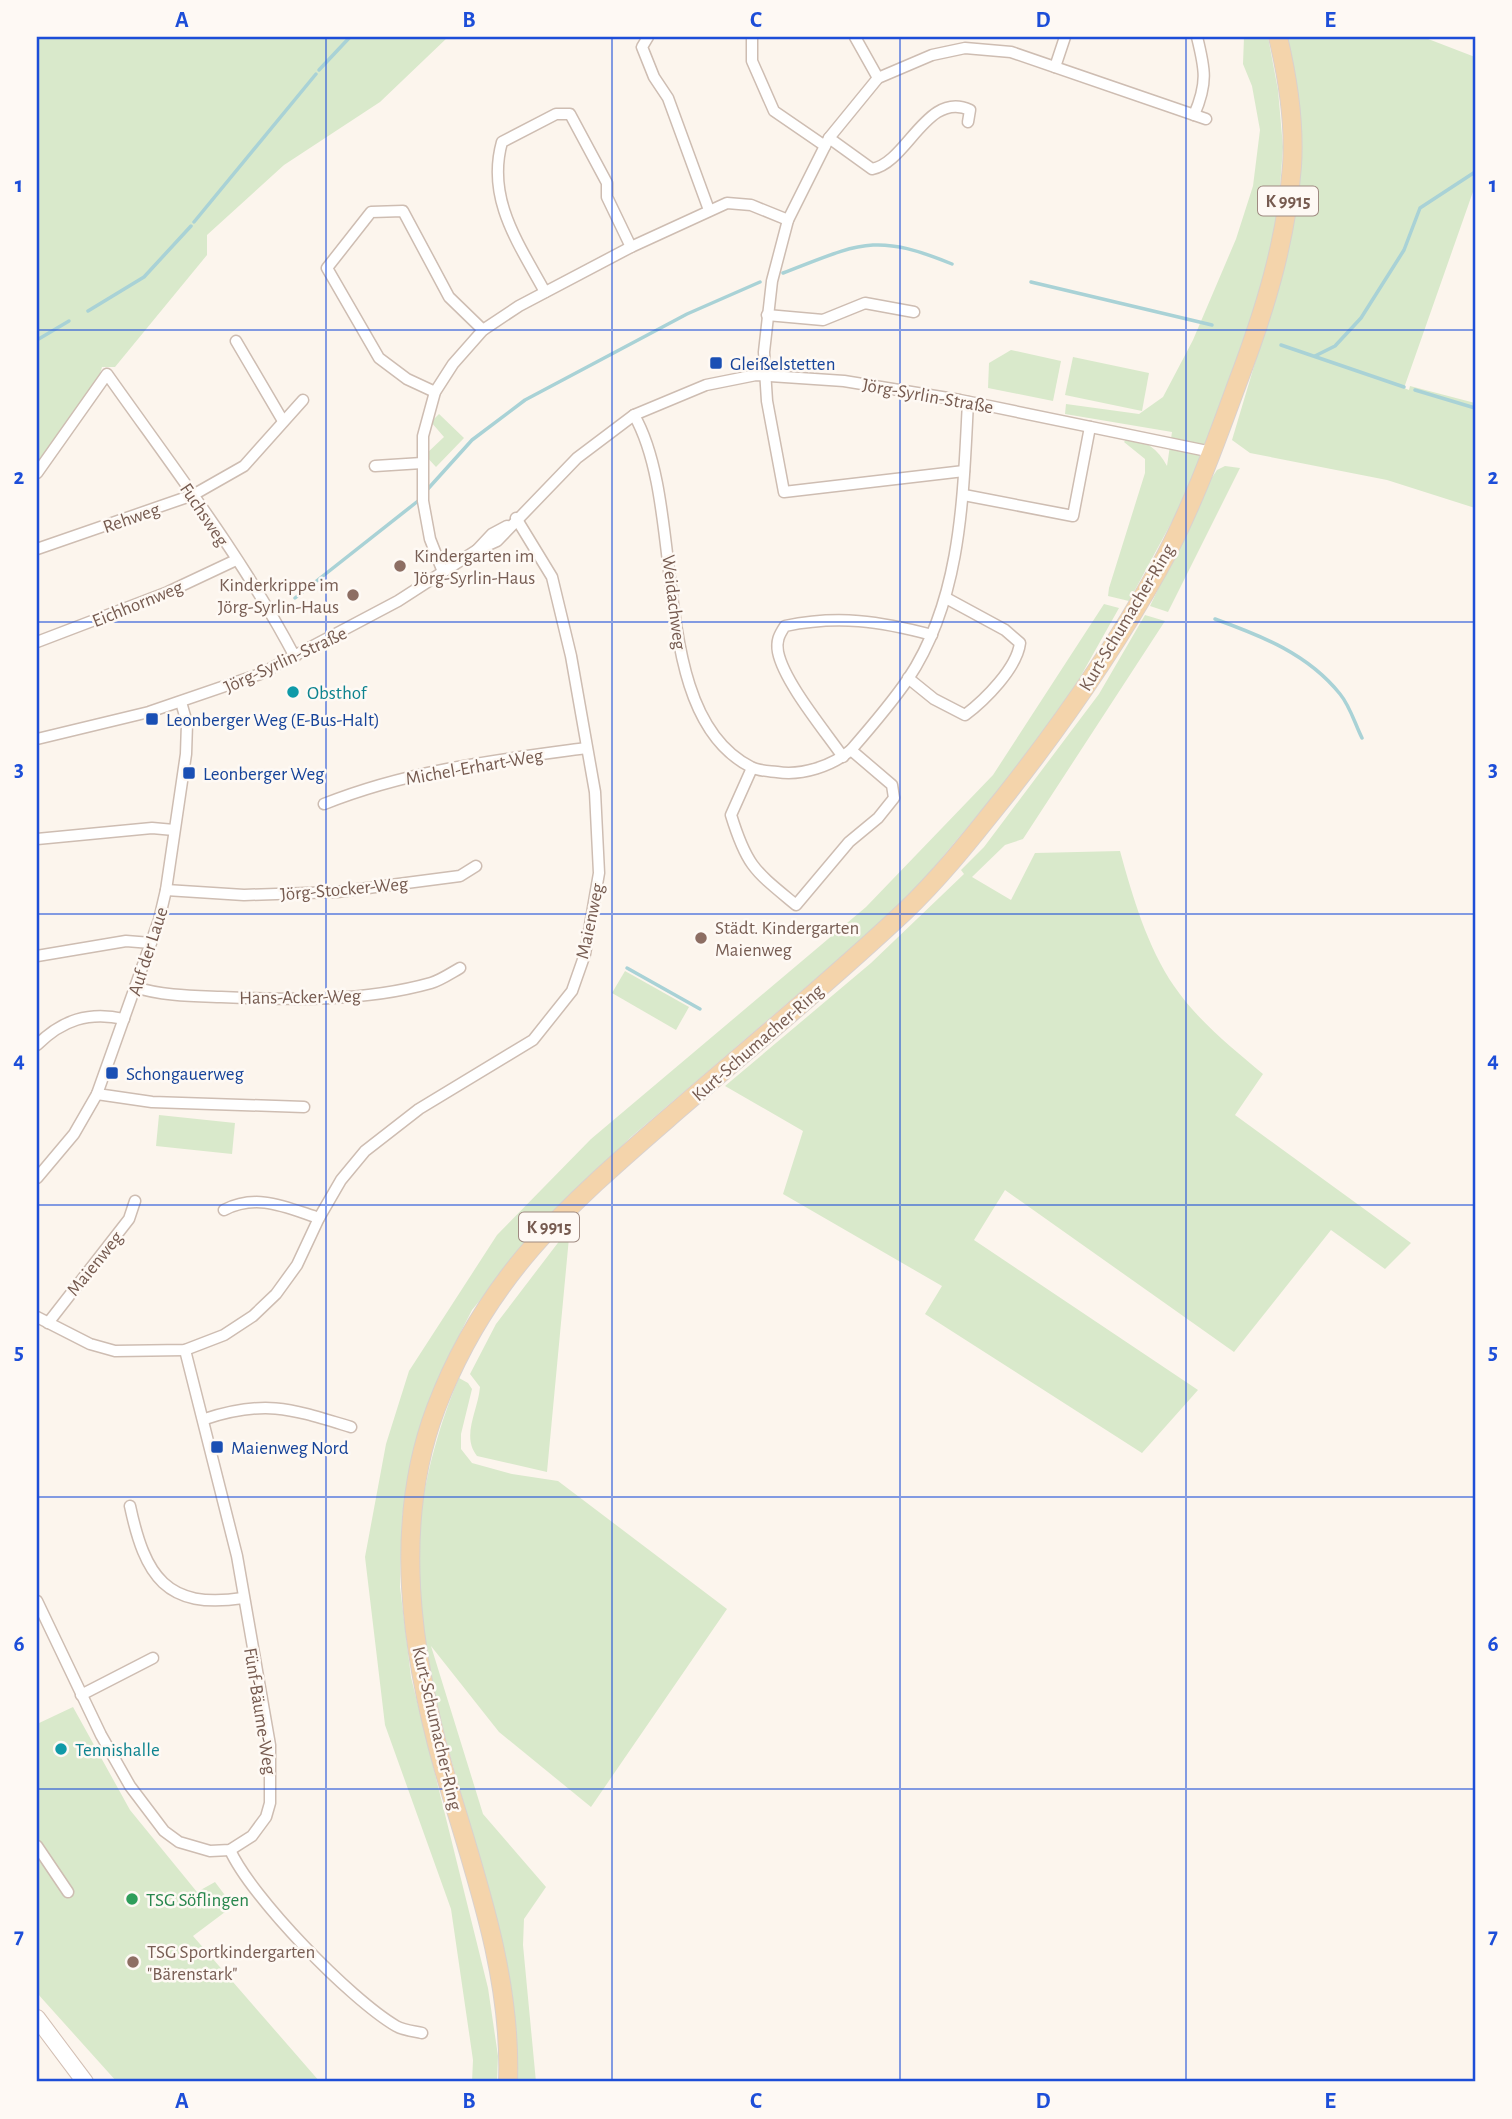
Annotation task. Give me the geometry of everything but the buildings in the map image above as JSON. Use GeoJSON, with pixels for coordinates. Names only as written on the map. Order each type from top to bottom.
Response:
{"type":"FeatureCollection","features":[{"type":"Feature","properties":{"kind":"main road","name":"Kurt-Schumacher-Ring"},"geometry":{"type":"LineString","coordinates":[[508,2082],[509,2060],[498,1957],[440,1752],[422,1674],[410,1588],[412,1518],[421,1457],[433,1415],[454,1366],[494,1294],[561,1213],[909,908],[968,843],[1027,769],[1120,632],[1159,568],[1212,452],[1258,329],[1275,271],[1286,214],[1293,126],[1278,37]]}},
{"type":"Feature","properties":{"kind":"street"},"geometry":{"type":"LineString","coordinates":[[648,37],[642,47],[654,77],[668,98],[709,210]]}},
{"type":"Feature","properties":{"kind":"street"},"geometry":{"type":"LineString","coordinates":[[752,37],[752,61],[775,111],[872,169],[883,167],[924,123],[943,110],[961,106],[970,110],[968,122]]}},
{"type":"Feature","properties":{"kind":"street"},"geometry":{"type":"LineString","coordinates":[[855,37],[878,78]]}},
{"type":"Feature","properties":{"kind":"street"},"geometry":{"type":"LineString","coordinates":[[1055,67],[1065,37]]}},
{"type":"Feature","properties":{"kind":"street"},"geometry":{"type":"LineString","coordinates":[[1194,115],[1202,98],[1206,72],[1196,37]]}},
{"type":"Feature","properties":{"kind":"street"},"geometry":{"type":"LineString","coordinates":[[964,471],[784,492],[765,374],[767,315],[772,281],[788,220],[827,142],[878,78],[932,55],[965,48],[1011,52],[1206,119]]}},
{"type":"Feature","properties":{"kind":"street"},"geometry":{"type":"LineString","coordinates":[[545,292],[499,202],[502,142],[556,114],[570,114],[607,183],[607,197],[631,247]]}},
{"type":"Feature","properties":{"kind":"street"},"geometry":{"type":"LineString","coordinates":[[443,572],[430,539],[423,501],[423,436],[435,392],[453,364],[483,330],[545,292],[709,210],[739,202],[788,220]]}},
{"type":"Feature","properties":{"kind":"street"},"geometry":{"type":"LineString","coordinates":[[435,392],[407,379],[379,358],[327,268],[371,212],[403,211],[449,297],[483,330]]}},
{"type":"Feature","properties":{"kind":"street"},"geometry":{"type":"LineString","coordinates":[[767,315],[823,320],[865,303],[914,312]]}},
{"type":"Feature","properties":{"kind":"street"},"geometry":{"type":"LineString","coordinates":[[236,341],[283,421]]}},
{"type":"Feature","properties":{"kind":"street","name":"Fuchsweg"},"geometry":{"type":"LineString","coordinates":[[37,473],[107,374],[193,495],[276,620],[295,657]]}},
{"type":"Feature","properties":{"kind":"street","name":"Jörg-Syrlin-Straße"},"geometry":{"type":"LineString","coordinates":[[37,739],[229,688],[295,657],[477,550],[492,534],[514,521],[577,458],[634,415],[706,385],[765,374],[844,381],[968,402],[1212,452]]}},
{"type":"Feature","properties":{"kind":"street","name":"Rehweg"},"geometry":{"type":"LineString","coordinates":[[37,550],[193,495],[244,466],[303,400]]}},
{"type":"Feature","properties":{"kind":"street","name":"Weidachweg"},"geometry":{"type":"LineString","coordinates":[[634,415],[650,452],[667,537],[681,654],[700,713],[722,745],[752,768],[788,774],[811,770],[847,753],[908,678],[932,635],[946,598],[964,495],[968,402]]}},
{"type":"Feature","properties":{"kind":"street"},"geometry":{"type":"LineString","coordinates":[[964,495],[1073,516],[1090,426]]}},
{"type":"Feature","properties":{"kind":"street"},"geometry":{"type":"LineString","coordinates":[[375,466],[422,463]]}},
{"type":"Feature","properties":{"kind":"street","name":"Maienweg"},"geometry":{"type":"LineString","coordinates":[[37,1317],[90,1344],[115,1351],[139,1353],[186,1350],[224,1335],[253,1316],[276,1294],[297,1265],[318,1218],[341,1180],[365,1151],[419,1108],[533,1040],[572,991],[585,954],[599,873],[595,792],[571,656],[552,577],[514,521]]}},
{"type":"Feature","properties":{"kind":"street","name":"Eichhornweg"},"geometry":{"type":"LineString","coordinates":[[37,642],[168,592],[236,560]]}},
{"type":"Feature","properties":{"kind":"street"},"geometry":{"type":"LineString","coordinates":[[908,678],[934,699],[965,715],[975,708],[1018,657],[1020,643],[1006,631],[946,598]]}},
{"type":"Feature","properties":{"kind":"street"},"geometry":{"type":"LineString","coordinates":[[752,768],[731,815],[743,853],[758,874],[796,905],[849,842],[878,818],[894,798],[892,785],[847,753],[798,693],[778,654],[777,638],[785,626],[812,621],[881,622],[932,635]]}},
{"type":"Feature","properties":{"kind":"street","name":"Auf der Laue"},"geometry":{"type":"LineString","coordinates":[[37,1178],[74,1134],[97,1094],[151,943],[166,890],[188,736],[181,702]]}},
{"type":"Feature","properties":{"kind":"street","name":"Michel-Erhart-Weg"},"geometry":{"type":"LineString","coordinates":[[324,804],[361,789],[444,767],[586,748]]}},
{"type":"Feature","properties":{"kind":"street"},"geometry":{"type":"LineString","coordinates":[[37,839],[152,828],[174,830]]}},
{"type":"Feature","properties":{"kind":"street","name":"Jörg-Stocker-Weg"},"geometry":{"type":"LineString","coordinates":[[166,890],[244,895],[337,892],[460,876],[476,866]]}},
{"type":"Feature","properties":{"kind":"street"},"geometry":{"type":"LineString","coordinates":[[37,956],[126,941],[151,943]]}},
{"type":"Feature","properties":{"kind":"street","name":"Hans-Acker-Weg"},"geometry":{"type":"LineString","coordinates":[[135,987],[149,991],[218,997],[286,1000],[351,997],[434,982],[460,968]]}},
{"type":"Feature","properties":{"kind":"street"},"geometry":{"type":"LineString","coordinates":[[37,1045],[69,1020],[89,1015],[124,1019]]}},
{"type":"Feature","properties":{"kind":"street"},"geometry":{"type":"LineString","coordinates":[[97,1094],[152,1102],[304,1107]]}},
{"type":"Feature","properties":{"kind":"street","name":"Maienweg"},"geometry":{"type":"LineString","coordinates":[[48,1323],[129,1219],[135,1201]]}},
{"type":"Feature","properties":{"kind":"street"},"geometry":{"type":"LineString","coordinates":[[224,1210],[250,1201],[268,1201],[318,1218]]}},
{"type":"Feature","properties":{"kind":"street","name":"Fünf-Bäume-Weg"},"geometry":{"type":"LineString","coordinates":[[186,1350],[237,1556],[270,1745],[270,1802],[260,1826],[252,1836],[230,1850]]}},
{"type":"Feature","properties":{"kind":"street"},"geometry":{"type":"LineString","coordinates":[[205,1419],[240,1408],[279,1406],[351,1427]]}},
{"type":"Feature","properties":{"kind":"street"},"geometry":{"type":"LineString","coordinates":[[130,1506],[139,1547],[157,1576],[181,1596],[208,1603],[243,1598]]}},
{"type":"Feature","properties":{"kind":"street"},"geometry":{"type":"LineString","coordinates":[[37,1601],[81,1695],[130,1786],[164,1831],[195,1849],[230,1850],[239,1870],[256,1892],[322,1962],[397,2027],[422,2033]]}},
{"type":"Feature","properties":{"kind":"street"},"geometry":{"type":"LineString","coordinates":[[81,1695],[153,1658]]}},
{"type":"Feature","properties":{"kind":"street"},"geometry":{"type":"LineString","coordinates":[[37,1846],[68,1892]]}},
{"type":"Feature","properties":{"kind":"street"},"geometry":{"type":"LineString","coordinates":[[37,2018],[85,2082]]}},
{"type":"Feature","properties":{"kind":"green space"},"geometry":{"type":"Polygon","coordinates":[[[37,37],[448,37],[380,102],[284,165],[207,235],[207,255],[115,367],[102,367],[99,377],[37,466],[37,37]]]}},
{"type":"Feature","properties":{"kind":"green space"},"geometry":{"type":"Polygon","coordinates":[[[1244,37],[1268,37],[1278,90],[1283,147],[1278,215],[1272,249],[1252,322],[1189,490],[1129,601],[1108,596],[1145,473],[1145,459],[1124,442],[1127,438],[1146,443],[1160,455],[1167,466],[1172,432],[1065,414],[1066,404],[1139,414],[1163,397],[1193,340],[1236,239],[1253,186],[1260,130],[1252,86],[1243,64],[1244,37]]]}},
{"type":"Feature","properties":{"kind":"green space"},"geometry":{"type":"Polygon","coordinates":[[[1287,37],[1423,37],[1475,57],[1475,186],[1404,388],[1409,390],[1410,386],[1475,403],[1475,508],[1387,480],[1250,453],[1232,440],[1281,276],[1297,180],[1287,37]]]}},
{"type":"Feature","properties":{"kind":"green space"},"geometry":{"type":"Polygon","coordinates":[[[1011,350],[1061,361],[1053,401],[988,388],[989,363],[1011,350]]]}},
{"type":"Feature","properties":{"kind":"green space"},"geometry":{"type":"Polygon","coordinates":[[[1073,357],[1149,373],[1142,411],[1065,395],[1073,357]]]}},
{"type":"Feature","properties":{"kind":"green space"},"geometry":{"type":"Polygon","coordinates":[[[439,414],[464,438],[436,467],[425,455],[444,437],[431,422],[439,414]]]}},
{"type":"Feature","properties":{"kind":"green space"},"geometry":{"type":"Polygon","coordinates":[[[1225,466],[1240,468],[1168,612],[1150,606],[1211,479],[1217,470],[1225,466]]]}},
{"type":"Feature","properties":{"kind":"green space"},"geometry":{"type":"Polygon","coordinates":[[[1104,604],[1119,608],[1069,697],[1026,757],[904,903],[631,1137],[540,1226],[472,1310],[447,1359],[417,1443],[402,1517],[400,1587],[411,1677],[488,1988],[498,2056],[497,2082],[472,2082],[473,2060],[451,1909],[385,1725],[365,1557],[386,1444],[409,1371],[497,1235],[591,1139],[866,907],[993,775],[1104,604]]]}},
{"type":"Feature","properties":{"kind":"green space"},"geometry":{"type":"Polygon","coordinates":[[[1145,615],[1165,621],[1023,839],[1005,845],[972,877],[1011,900],[1035,853],[1120,851],[1148,938],[1164,971],[1204,1022],[1263,1074],[1235,1115],[1411,1243],[1385,1269],[1331,1230],[1234,1352],[1005,1190],[974,1240],[1198,1390],[1142,1453],[925,1314],[942,1286],[783,1194],[803,1131],[725,1086],[871,963],[964,874],[961,870],[984,847],[1099,694],[1145,615]]]}},
{"type":"Feature","properties":{"kind":"green space"},"geometry":{"type":"Polygon","coordinates":[[[625,971],[689,1007],[676,1030],[612,993],[625,971]]]}},
{"type":"Feature","properties":{"kind":"green space"},"geometry":{"type":"Polygon","coordinates":[[[159,1115],[235,1123],[232,1154],[156,1146],[159,1115]]]}},
{"type":"Feature","properties":{"kind":"green space"},"geometry":{"type":"Polygon","coordinates":[[[570,1227],[547,1472],[477,1456],[472,1448],[470,1432],[480,1387],[470,1374],[496,1324],[570,1227]]]}},
{"type":"Feature","properties":{"kind":"green space"},"geometry":{"type":"Polygon","coordinates":[[[459,1378],[472,1389],[461,1434],[461,1449],[472,1463],[512,1474],[558,1481],[727,1609],[591,1807],[499,1732],[431,1646],[483,1814],[546,1887],[524,1919],[523,1945],[536,2082],[517,2082],[517,2040],[506,1959],[487,1880],[439,1712],[420,1609],[418,1558],[421,1513],[436,1443],[459,1378]]]}},
{"type":"Feature","properties":{"kind":"green space","name":"TSG Söflingen"},"geometry":{"type":"Polygon","coordinates":[[[73,1707],[130,1810],[197,1892],[215,1882],[233,1906],[193,1936],[320,2082],[117,2082],[37,1993],[37,1724],[73,1707]]]}},
{"type":"Feature","properties":{"kind":"waterway"},"geometry":{"type":"LineString","coordinates":[[319,70],[350,37]]}},
{"type":"Feature","properties":{"kind":"waterway"},"geometry":{"type":"LineString","coordinates":[[194,222],[316,74]]}},
{"type":"Feature","properties":{"kind":"waterway"},"geometry":{"type":"LineString","coordinates":[[1315,356],[1335,346],[1361,318],[1404,250],[1420,208],[1475,172]]}},
{"type":"Feature","properties":{"kind":"waterway"},"geometry":{"type":"LineString","coordinates":[[88,311],[144,277],[191,226]]}},
{"type":"Feature","properties":{"kind":"waterway"},"geometry":{"type":"LineString","coordinates":[[783,273],[849,249],[884,245],[925,254],[952,264]]}},
{"type":"Feature","properties":{"kind":"waterway"},"geometry":{"type":"LineString","coordinates":[[426,491],[472,440],[525,400],[687,314],[760,282]]}},
{"type":"Feature","properties":{"kind":"waterway"},"geometry":{"type":"LineString","coordinates":[[1031,282],[1212,325]]}},
{"type":"Feature","properties":{"kind":"waterway"},"geometry":{"type":"LineString","coordinates":[[37,340],[69,321]]}},
{"type":"Feature","properties":{"kind":"waterway"},"geometry":{"type":"LineString","coordinates":[[1281,345],[1404,387]]}},
{"type":"Feature","properties":{"kind":"waterway"},"geometry":{"type":"LineString","coordinates":[[1415,390],[1475,408]]}},
{"type":"Feature","properties":{"kind":"waterway"},"geometry":{"type":"LineString","coordinates":[[295,598],[418,501]]}},
{"type":"Feature","properties":{"kind":"waterway"},"geometry":{"type":"LineString","coordinates":[[1215,619],[1267,640],[1314,668],[1344,699],[1362,738]]}},
{"type":"Feature","properties":{"kind":"waterway"},"geometry":{"type":"LineString","coordinates":[[627,968],[700,1009]]}},
{"type":"Feature","properties":{"kind":"place","name":"Gleißelstetten"},"geometry":{"type":"Point","coordinates":[716,363]}},
{"type":"Feature","properties":{"kind":"place","name":"Kindergarten im Jörg-Syrlin-Haus"},"geometry":{"type":"Point","coordinates":[400,566]}},
{"type":"Feature","properties":{"kind":"place","name":"Kinderkrippe im Jörg-Syrlin-Haus"},"geometry":{"type":"Point","coordinates":[353,595]}},
{"type":"Feature","properties":{"kind":"place","name":"Obsthof"},"geometry":{"type":"Point","coordinates":[293,692]}},
{"type":"Feature","properties":{"kind":"place","name":"Leonberger Weg (E-Bus-Halt)"},"geometry":{"type":"Point","coordinates":[152,719]}},
{"type":"Feature","properties":{"kind":"place","name":"Leonberger Weg"},"geometry":{"type":"Point","coordinates":[189,773]}},
{"type":"Feature","properties":{"kind":"place","name":"Städt. Kindergarten Maienweg"},"geometry":{"type":"Point","coordinates":[701,938]}},
{"type":"Feature","properties":{"kind":"place","name":"Schongauerweg"},"geometry":{"type":"Point","coordinates":[112,1073]}},
{"type":"Feature","properties":{"kind":"place","name":"Maienweg Nord"},"geometry":{"type":"Point","coordinates":[217,1447]}},
{"type":"Feature","properties":{"kind":"place","name":"Tennishalle"},"geometry":{"type":"Point","coordinates":[61,1749]}},
{"type":"Feature","properties":{"kind":"place","name":"TSG Söflingen"},"geometry":{"type":"Point","coordinates":[132,1899]}},
{"type":"Feature","properties":{"kind":"place","name":"TSG Sportkindergarten \"Bärenstark\""},"geometry":{"type":"Point","coordinates":[133,1962]}}]}
